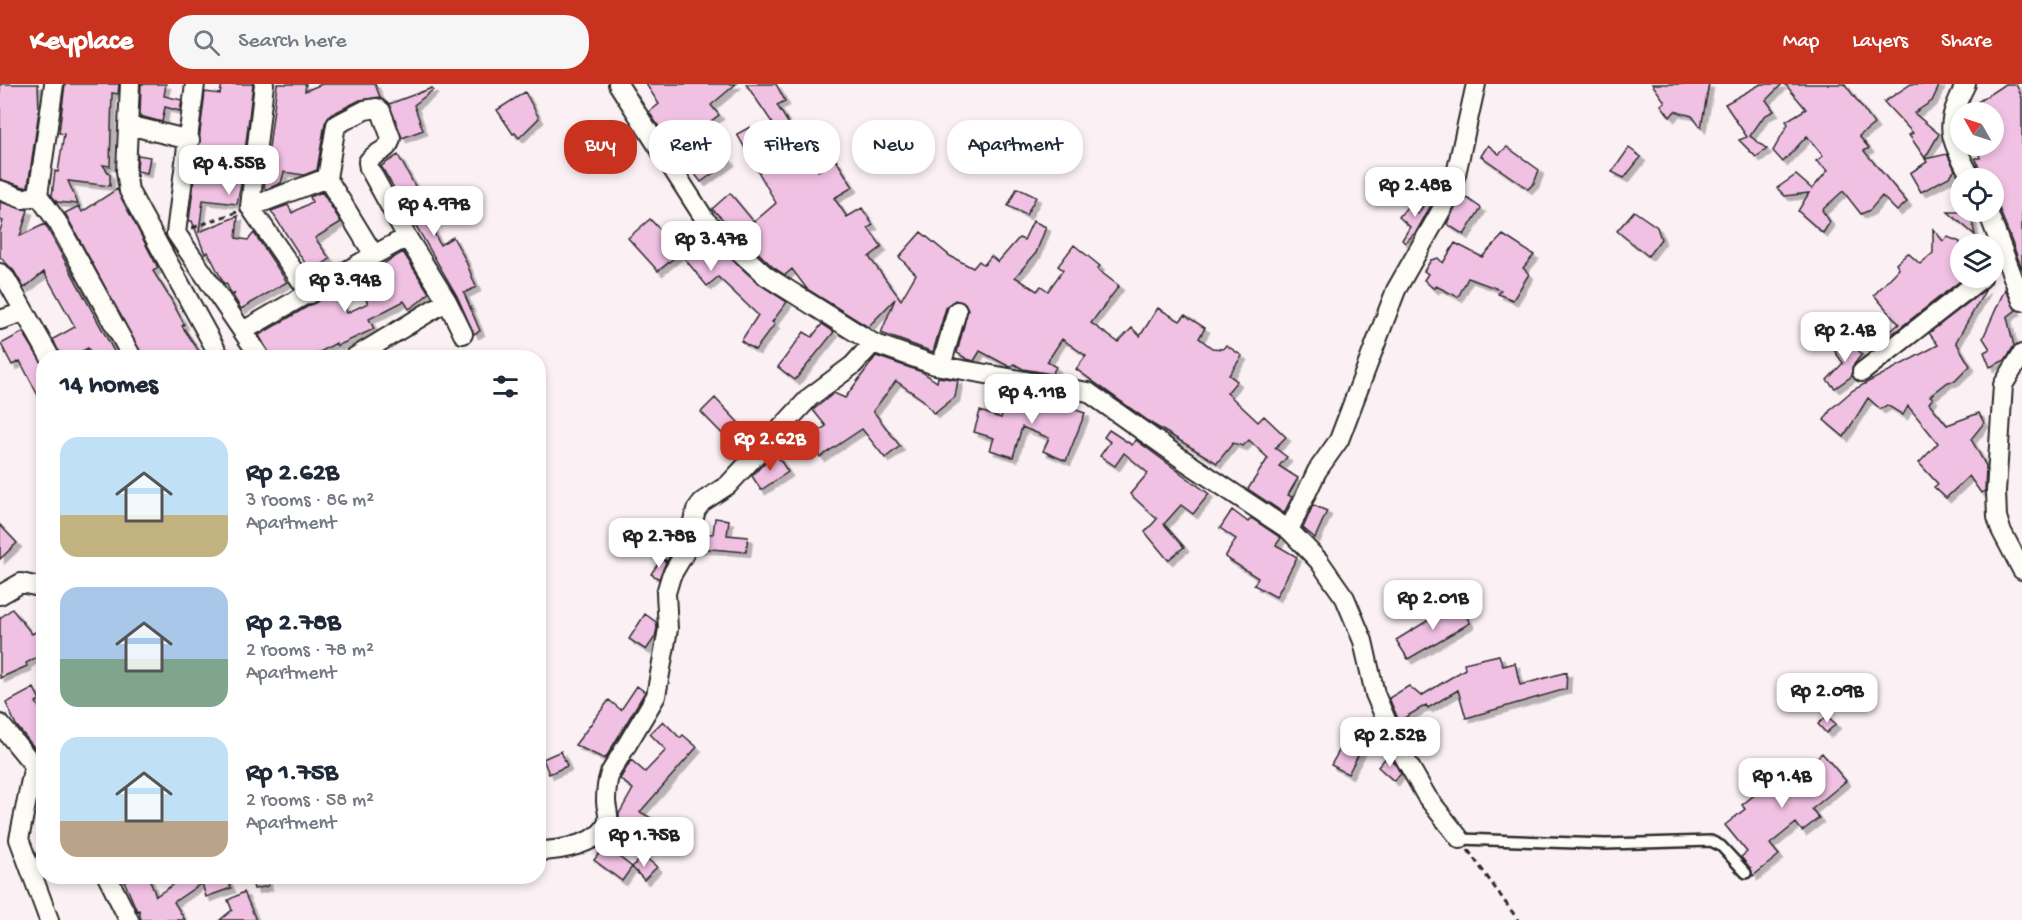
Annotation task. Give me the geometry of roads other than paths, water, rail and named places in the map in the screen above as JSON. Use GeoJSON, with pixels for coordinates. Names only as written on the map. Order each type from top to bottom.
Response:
{"type":"FeatureCollection","features":[{"type":"Feature","properties":{"kind":"street"},"geometry":{"type":"LineString","coordinates":[[54,84],[38,195],[58,223],[128,350]]}},
{"type":"Feature","properties":{"kind":"street"},"geometry":{"type":"LineString","coordinates":[[130,84],[126,171],[129,191],[216,350]]}},
{"type":"Feature","properties":{"kind":"street"},"geometry":{"type":"LineString","coordinates":[[195,84],[190,140],[176,232],[255,350]]}},
{"type":"Feature","properties":{"kind":"street"},"geometry":{"type":"LineString","coordinates":[[264,84],[250,207],[310,294]]}},
{"type":"Feature","properties":{"kind":"street"},"geometry":{"type":"LineString","coordinates":[[618,84],[706,221],[766,276],[873,344],[941,366],[1088,392],[1185,461],[1289,530],[1319,561],[1345,598],[1363,640],[1375,694],[1395,741],[1427,797],[1460,839]]}},
{"type":"Feature","properties":{"kind":"street"},"geometry":{"type":"LineString","coordinates":[[1289,530],[1317,471],[1339,440],[1396,290],[1446,202],[1456,174],[1476,84]]}},
{"type":"Feature","properties":{"kind":"street"},"geometry":{"type":"LineString","coordinates":[[1966,84],[1950,117],[1949,126],[1957,152],[1966,168]]}},
{"type":"Feature","properties":{"kind":"street"},"geometry":{"type":"LineString","coordinates":[[374,255],[327,178],[336,124],[365,110],[377,108],[381,111],[391,134],[390,143],[385,150],[371,157],[368,162],[407,237],[447,301],[463,334]]}},
{"type":"Feature","properties":{"kind":"street"},"geometry":{"type":"LineString","coordinates":[[128,125],[190,140]]}},
{"type":"Feature","properties":{"kind":"street"},"geometry":{"type":"LineString","coordinates":[[250,207],[327,178]]}},
{"type":"Feature","properties":{"kind":"street"},"geometry":{"type":"LineString","coordinates":[[0,190],[23,199],[38,195]]}},
{"type":"Feature","properties":{"kind":"street"},"geometry":{"type":"LineString","coordinates":[[243,331],[407,237]]}},
{"type":"Feature","properties":{"kind":"street"},"geometry":{"type":"LineString","coordinates":[[2004,271],[2022,301]]}},
{"type":"Feature","properties":{"kind":"street"},"geometry":{"type":"LineString","coordinates":[[0,273],[6,279],[46,350]]}},
{"type":"Feature","properties":{"kind":"street"},"geometry":{"type":"LineString","coordinates":[[1862,372],[1969,288]]}},
{"type":"Feature","properties":{"kind":"street"},"geometry":{"type":"LineString","coordinates":[[366,350],[447,301]]}},
{"type":"Feature","properties":{"kind":"street"},"geometry":{"type":"LineString","coordinates":[[941,366],[957,311]]}},
{"type":"Feature","properties":{"kind":"street"},"geometry":{"type":"LineString","coordinates":[[0,320],[24,312]]}},
{"type":"Feature","properties":{"kind":"street"},"geometry":{"type":"LineString","coordinates":[[546,850],[568,847],[587,840],[601,832],[608,820],[607,785],[610,772],[656,696],[668,629],[666,610],[668,584],[684,554],[696,510],[728,485],[810,397],[853,365],[873,344]]}},
{"type":"Feature","properties":{"kind":"street"},"geometry":{"type":"LineString","coordinates":[[2022,354],[2004,385],[1996,491],[1997,517],[2001,530],[2022,570]]}},
{"type":"Feature","properties":{"kind":"street"},"geometry":{"type":"LineString","coordinates":[[0,595],[21,583],[36,586]]}},
{"type":"Feature","properties":{"kind":"street"},"geometry":{"type":"LineString","coordinates":[[0,724],[36,767]]}},
{"type":"Feature","properties":{"kind":"street"},"geometry":{"type":"LineString","coordinates":[[36,781],[19,839],[36,883]]}},
{"type":"Feature","properties":{"kind":"street"},"geometry":{"type":"LineString","coordinates":[[36,884],[50,920]]}},
{"type":"Feature","properties":{"kind":"street"},"geometry":{"type":"LineString","coordinates":[[111,884],[129,920]]}},
{"type":"Feature","properties":{"kind":"lane"},"geometry":{"type":"LineString","coordinates":[[1460,839],[1606,844],[1711,841],[1721,846],[1746,873]]}}]}
